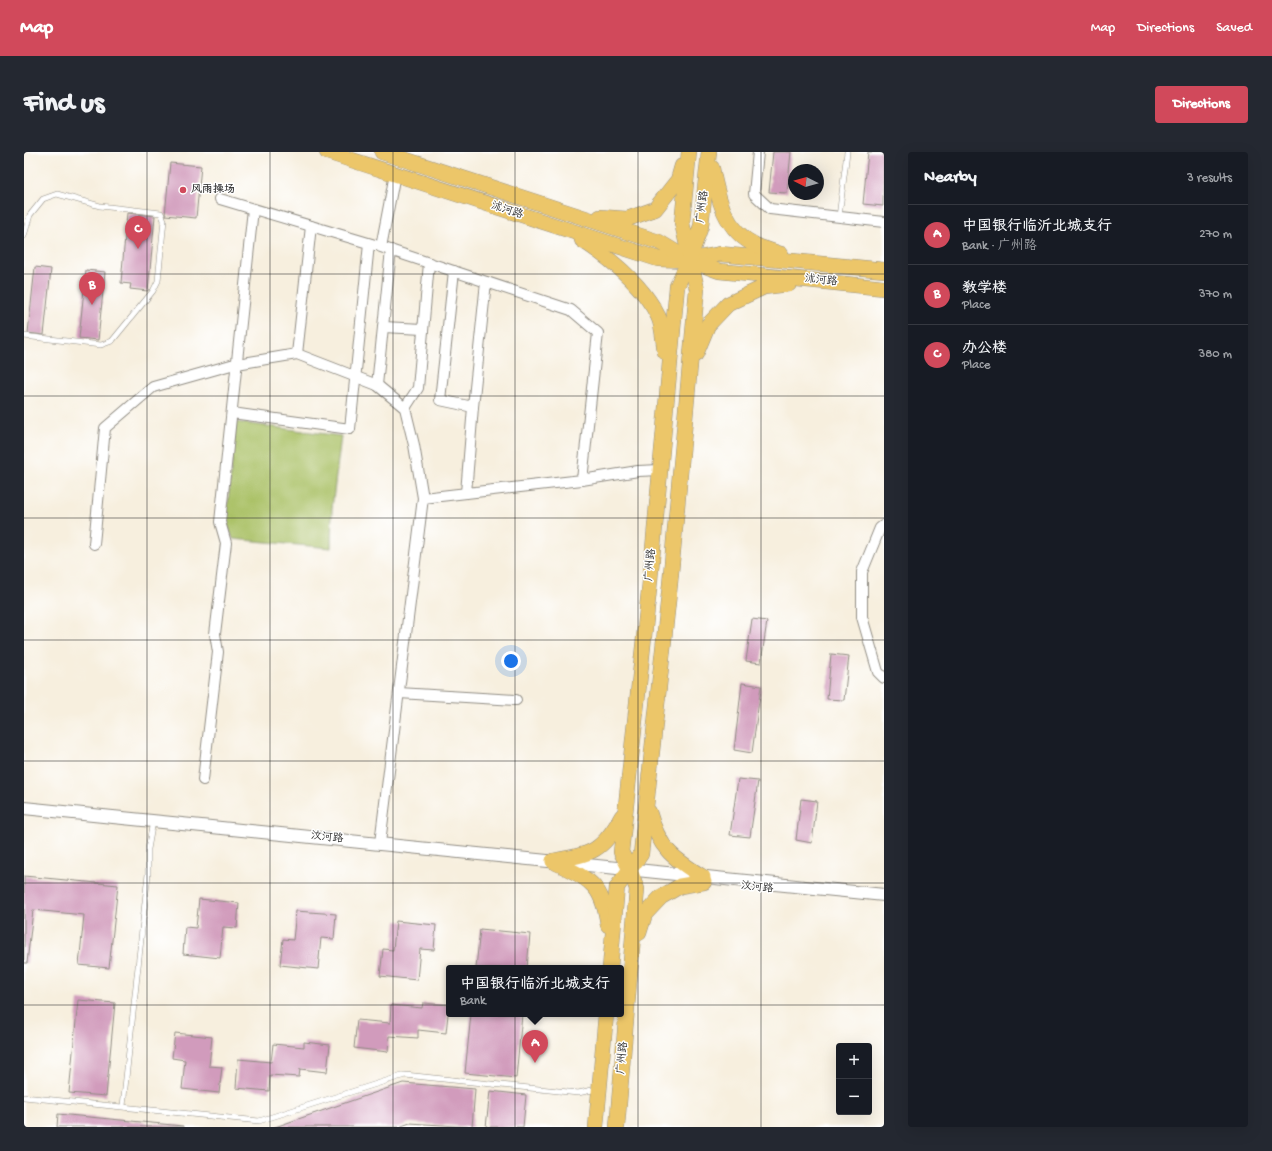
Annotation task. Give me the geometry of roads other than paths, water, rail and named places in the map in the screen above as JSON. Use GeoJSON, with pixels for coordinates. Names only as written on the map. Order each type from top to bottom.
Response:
{"type":"FeatureCollection","features":[{"type":"Feature","properties":{"kind":"main road","name":"沭河路"},"geometry":{"type":"LineString","coordinates":[[327,152],[566,230],[658,258],[689,260],[720,254],[884,270]]}},
{"type":"Feature","properties":{"kind":"main road","name":"沭河路"},"geometry":{"type":"LineString","coordinates":[[382,152],[659,242],[689,260],[719,271],[884,288]]}},
{"type":"Feature","properties":{"kind":"main road"},"geometry":{"type":"LineString","coordinates":[[577,216],[627,219],[655,209],[678,180],[688,152]]}},
{"type":"Feature","properties":{"kind":"main road","name":"广州路"},"geometry":{"type":"LineString","coordinates":[[610,965],[617,887],[641,854],[670,584],[697,289],[689,260],[682,223],[688,152]]}},
{"type":"Feature","properties":{"kind":"main road"},"geometry":{"type":"LineString","coordinates":[[709,152],[718,199],[730,226],[755,245],[811,263]]}},
{"type":"Feature","properties":{"kind":"main road","name":"广州路"},"geometry":{"type":"LineString","coordinates":[[617,1127],[637,889],[621,852],[677,286],[689,260],[701,226],[709,152]]}},
{"type":"Feature","properties":{"kind":"main road"},"geometry":{"type":"LineString","coordinates":[[566,230],[609,258],[642,293],[659,317],[668,374]]}},
{"type":"Feature","properties":{"kind":"main road"},"geometry":{"type":"LineString","coordinates":[[689,372],[708,325],[728,304],[764,287],[814,280]]}},
{"type":"Feature","properties":{"kind":"main road"},"geometry":{"type":"LineString","coordinates":[[647,803],[654,832],[667,850],[680,863],[703,879]]}},
{"type":"Feature","properties":{"kind":"main road"},"geometry":{"type":"LineString","coordinates":[[553,861],[584,855],[601,846],[613,832],[625,810]]}},
{"type":"Feature","properties":{"kind":"main road"},"geometry":{"type":"LineString","coordinates":[[553,861],[584,877],[599,890],[605,906],[612,952]]}},
{"type":"Feature","properties":{"kind":"main road"},"geometry":{"type":"LineString","coordinates":[[632,957],[645,914],[661,897],[680,886],[703,879]]}},
{"type":"Feature","properties":{"kind":"main road","name":"广州路"},"geometry":{"type":"LineString","coordinates":[[596,1127],[606,1017]]}},
{"type":"Feature","properties":{"kind":"street"},"geometry":{"type":"LineString","coordinates":[[758,152],[754,194],[770,209],[884,222]]}},
{"type":"Feature","properties":{"kind":"street"},"geometry":{"type":"LineString","coordinates":[[377,385],[383,327],[386,249],[395,174]]}},
{"type":"Feature","properties":{"kind":"street"},"geometry":{"type":"LineString","coordinates":[[220,199],[386,249],[571,310],[598,333],[582,480]]}},
{"type":"Feature","properties":{"kind":"street"},"geometry":{"type":"LineString","coordinates":[[203,780],[218,652],[215,634],[226,543],[220,522],[253,209]]}},
{"type":"Feature","properties":{"kind":"street"},"geometry":{"type":"LineString","coordinates":[[297,354],[312,226]]}},
{"type":"Feature","properties":{"kind":"street"},"geometry":{"type":"LineString","coordinates":[[232,413],[350,429],[369,244]]}},
{"type":"Feature","properties":{"kind":"street"},"geometry":{"type":"LineString","coordinates":[[405,408],[418,388],[429,263]]}},
{"type":"Feature","properties":{"kind":"street"},"geometry":{"type":"LineString","coordinates":[[454,271],[440,400],[473,408]]}},
{"type":"Feature","properties":{"kind":"street"},"geometry":{"type":"LineString","coordinates":[[466,493],[486,282]]}},
{"type":"Feature","properties":{"kind":"street"},"geometry":{"type":"LineString","coordinates":[[383,327],[423,329]]}},
{"type":"Feature","properties":{"kind":"street"},"geometry":{"type":"LineString","coordinates":[[94,544],[105,428],[153,387],[237,364],[297,354],[377,385],[405,408],[414,445],[423,498],[381,823],[380,842]]}},
{"type":"Feature","properties":{"kind":"street"},"geometry":{"type":"LineString","coordinates":[[423,498],[582,480],[638,471],[660,470]]}},
{"type":"Feature","properties":{"kind":"street"},"geometry":{"type":"LineString","coordinates":[[884,525],[880,528],[862,572],[862,618],[878,672],[884,678]]}},
{"type":"Feature","properties":{"kind":"street"},"geometry":{"type":"LineString","coordinates":[[399,693],[516,700]]}},
{"type":"Feature","properties":{"kind":"street","name":"汶河路"},"geometry":{"type":"LineString","coordinates":[[24,808],[380,842],[630,870],[884,901]]}},
{"type":"Feature","properties":{"kind":"street","name":"汶河路"},"geometry":{"type":"LineString","coordinates":[[703,879],[884,895]]}},
{"type":"Feature","properties":{"kind":"lane"},"geometry":{"type":"LineString","coordinates":[[839,217],[847,152]]}},
{"type":"Feature","properties":{"kind":"lane"},"geometry":{"type":"LineString","coordinates":[[24,236],[24,231],[30,215],[43,199],[57,194],[100,206],[161,213],[164,220],[158,281],[153,291],[112,341],[101,345],[24,336]]}},
{"type":"Feature","properties":{"kind":"lane"},"geometry":{"type":"LineString","coordinates":[[123,1106],[148,874],[148,849],[153,820]]}},
{"type":"Feature","properties":{"kind":"lane"},"geometry":{"type":"LineString","coordinates":[[24,1097],[258,1121],[405,1075],[578,1093],[600,1089]]}},
{"type":"Feature","properties":{"kind":"place","name":"风雨操场"},"geometry":{"type":"Point","coordinates":[183,190]}},
{"type":"Feature","properties":{"kind":"place","name":"办公楼"},"geometry":{"type":"Point","coordinates":[138,249]}},
{"type":"Feature","properties":{"kind":"place","name":"教学楼"},"geometry":{"type":"Point","coordinates":[92,305]}},
{"type":"Feature","properties":{"kind":"place","name":"中国银行临沂北城支行"},"geometry":{"type":"Point","coordinates":[535,1063]}}]}
